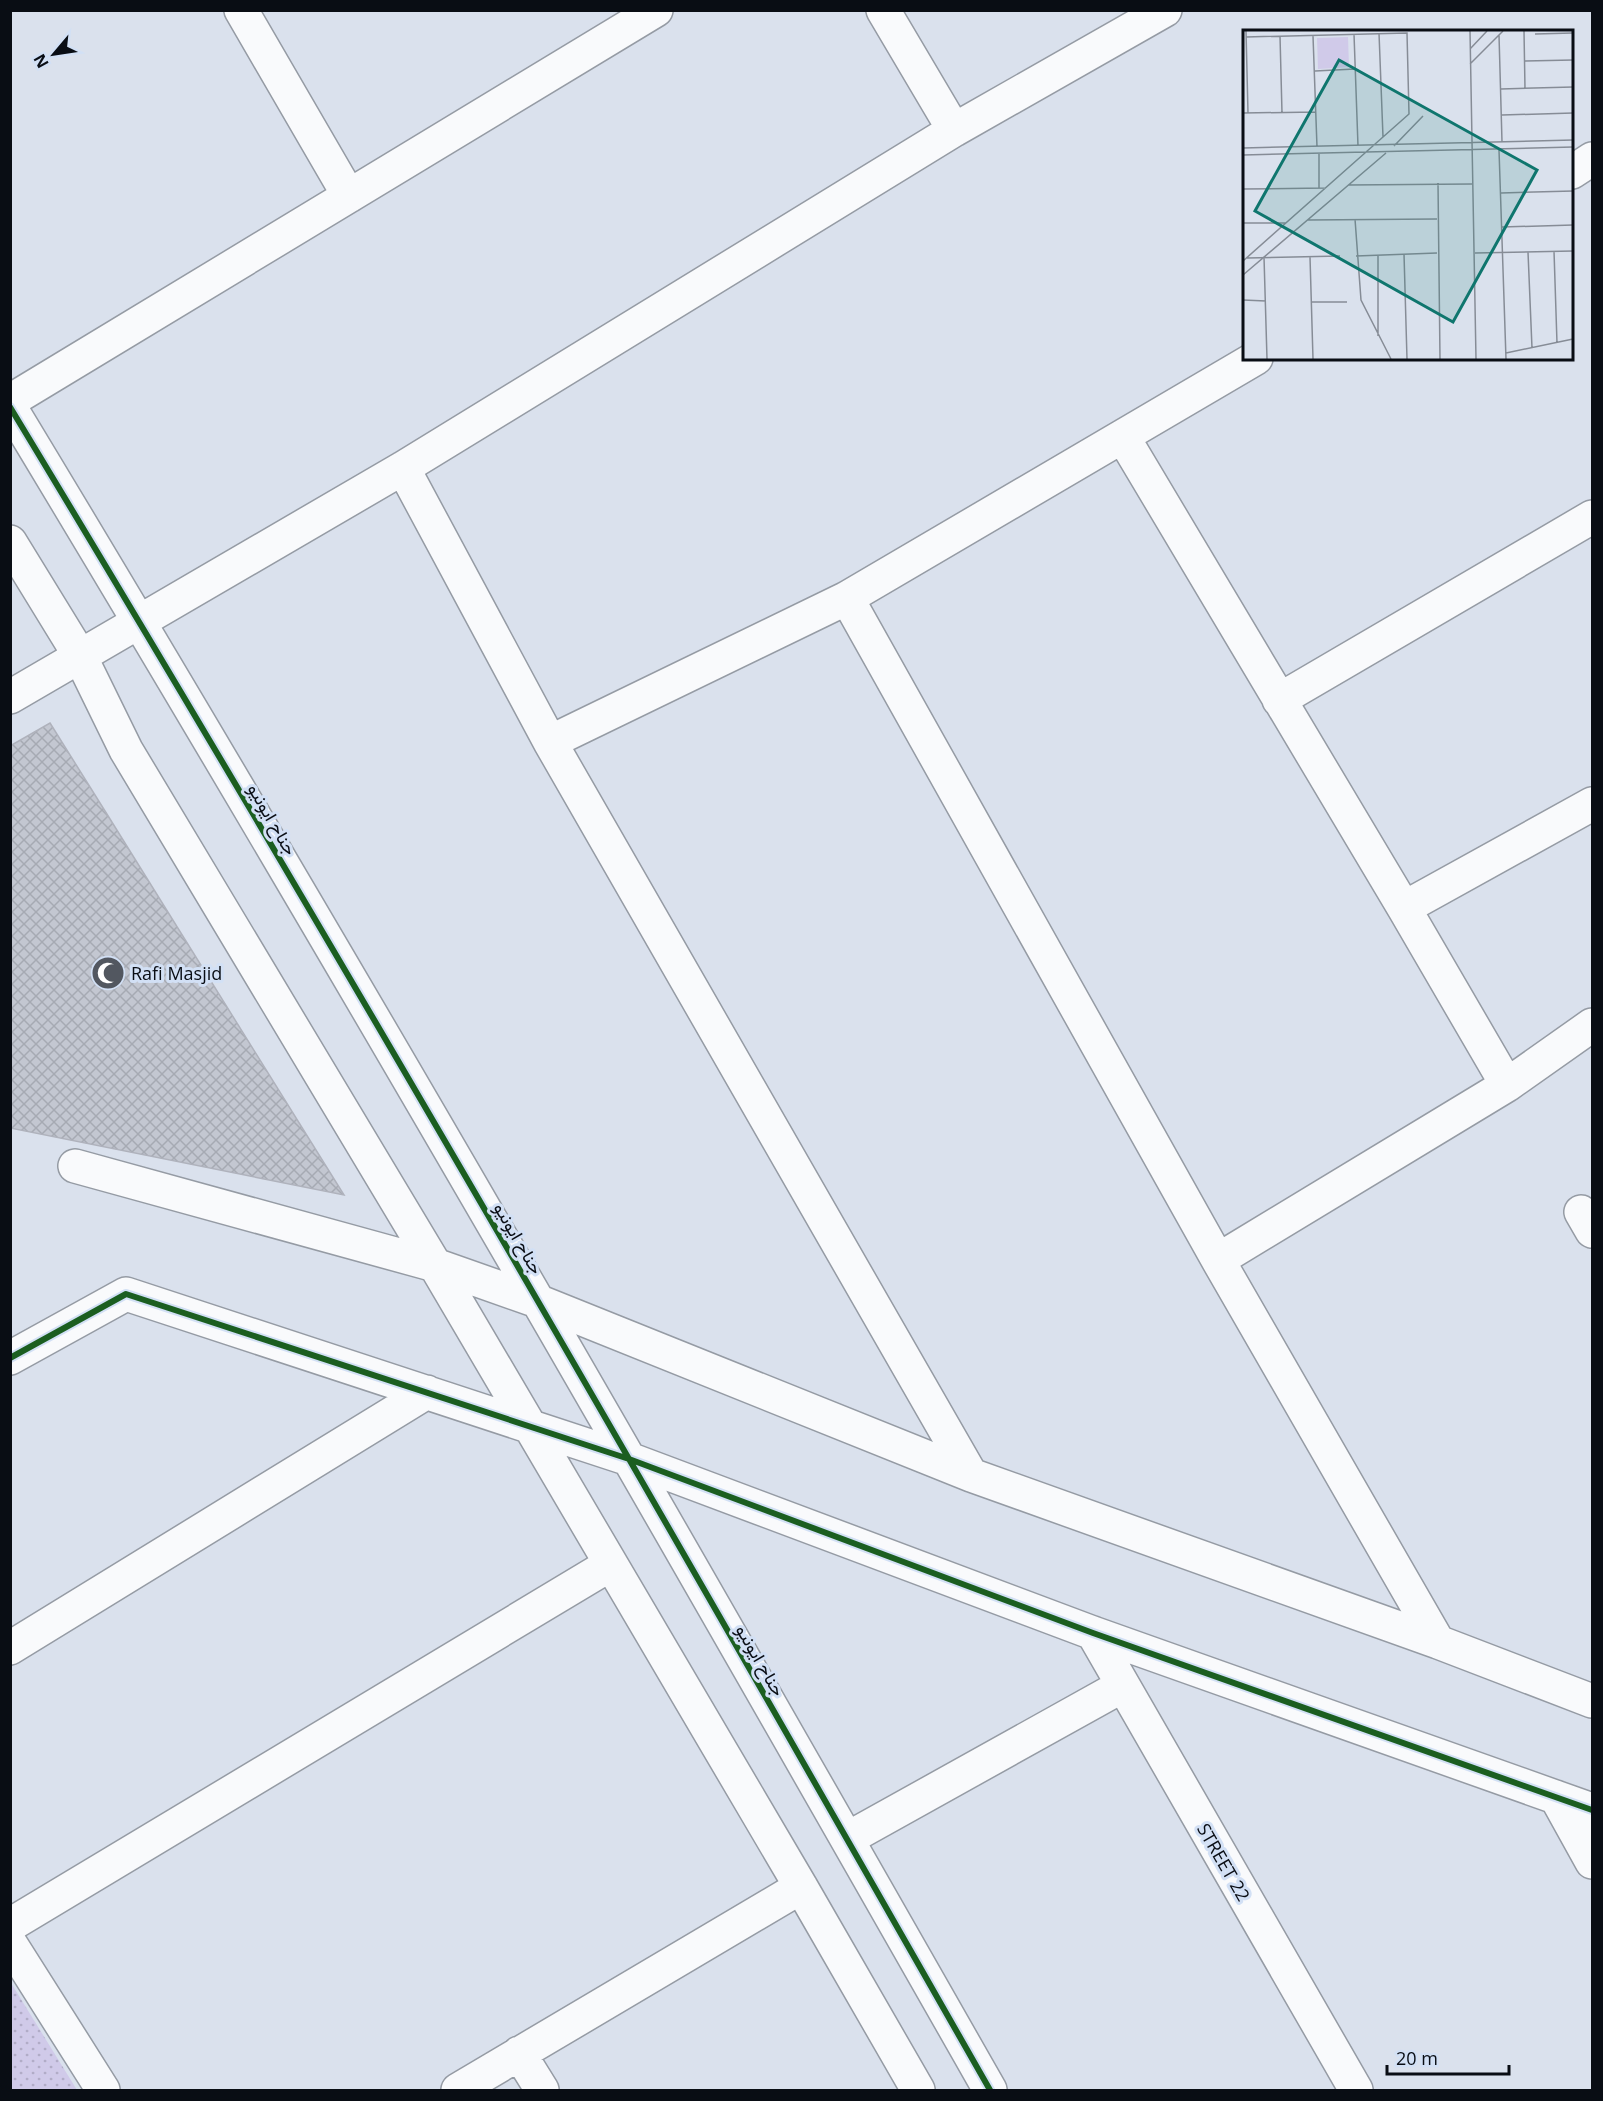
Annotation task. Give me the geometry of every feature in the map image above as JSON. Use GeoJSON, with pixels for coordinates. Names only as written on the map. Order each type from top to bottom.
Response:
{"type":"FeatureCollection","features":[{"type":"Feature","properties":{"kind":"street"},"geometry":{"type":"LineString","coordinates":[[241,10],[349,196]]}},
{"type":"Feature","properties":{"kind":"street"},"geometry":{"type":"LineString","coordinates":[[10,401],[349,196],[618,20],[656,10]]}},
{"type":"Feature","properties":{"kind":"street"},"geometry":{"type":"LineString","coordinates":[[883,10],[954,130]]}},
{"type":"Feature","properties":{"kind":"street"},"geometry":{"type":"LineString","coordinates":[[10,697],[141,623],[403,468],[954,130],[1165,10]]}},
{"type":"Feature","properties":{"kind":"street"},"geometry":{"type":"LineString","coordinates":[[1573,171],[1593,159]]}},
{"type":"Feature","properties":{"kind":"street"},"geometry":{"type":"LineString","coordinates":[[550,742],[847,598],[1253,360]]}},
{"type":"Feature","properties":{"kind":"street","name":"جناح ایونیو"},"geometry":{"type":"LineString","coordinates":[[10,407],[141,623],[540,1302],[990,2091]]}},
{"type":"Feature","properties":{"kind":"street"},"geometry":{"type":"LineString","coordinates":[[1123,437],[1507,1085]]}},
{"type":"Feature","properties":{"kind":"street"},"geometry":{"type":"LineString","coordinates":[[403,468],[550,742],[971,1475]]}},
{"type":"Feature","properties":{"kind":"street"},"geometry":{"type":"LineString","coordinates":[[1279,700],[1593,518]]}},
{"type":"Feature","properties":{"kind":"street"},"geometry":{"type":"LineString","coordinates":[[10,542],[80,656],[126,750],[435,1265],[801,1887],[918,2091]]}},
{"type":"Feature","properties":{"kind":"street"},"geometry":{"type":"LineString","coordinates":[[847,598],[1218,1260],[1438,1642]]}},
{"type":"Feature","properties":{"kind":"street"},"geometry":{"type":"LineString","coordinates":[[1404,908],[1593,804]]}},
{"type":"Feature","properties":{"kind":"street"},"geometry":{"type":"LineString","coordinates":[[1218,1260],[1507,1085],[1593,1025]]}},
{"type":"Feature","properties":{"kind":"street"},"geometry":{"type":"LineString","coordinates":[[75,1166],[435,1265],[540,1302],[971,1475],[1438,1642],[1593,1701]]}},
{"type":"Feature","properties":{"kind":"street"},"geometry":{"type":"LineString","coordinates":[[10,1358],[126,1294],[629,1459],[1092,1634],[1593,1810]]}},
{"type":"Feature","properties":{"kind":"street"},"geometry":{"type":"LineString","coordinates":[[10,1648],[427,1392]]}},
{"type":"Feature","properties":{"kind":"street"},"geometry":{"type":"LineString","coordinates":[[10,1925],[611,1564]]}},
{"type":"Feature","properties":{"kind":"street","name":"STREET 22"},"geometry":{"type":"LineString","coordinates":[[1092,1634],[1356,2091]]}},
{"type":"Feature","properties":{"kind":"street"},"geometry":{"type":"LineString","coordinates":[[847,1839],[1122,1686]]}},
{"type":"Feature","properties":{"kind":"street"},"geometry":{"type":"LineString","coordinates":[[1556,1797],[1593,1862]]}},
{"type":"Feature","properties":{"kind":"street"},"geometry":{"type":"LineString","coordinates":[[458,2091],[801,1887]]}},
{"type":"Feature","properties":{"kind":"street"},"geometry":{"type":"LineString","coordinates":[[10,1943],[102,2091]]}},
{"type":"Feature","properties":{"kind":"street"},"geometry":{"type":"LineString","coordinates":[[519,2054],[542,2091]]}},
{"type":"Feature","properties":{"kind":"shaded area"},"geometry":{"type":"Polygon","coordinates":[[[11,1983],[77,2090],[11,2090],[11,1983]]]}},
{"type":"Feature","properties":{"kind":"building","name":"Rafi Masjid"},"geometry":{"type":"Polygon","coordinates":[[[50,723],[344,1195],[10,1128],[10,746],[50,723]]]}},
{"type":"Feature","properties":{"kind":"cycle path"},"geometry":{"type":"LineString","coordinates":[[10,407],[260,825],[506,1246],[990,2090]]}},
{"type":"Feature","properties":{"kind":"cycle path"},"geometry":{"type":"LineString","coordinates":[[10,1358],[126,1294],[629,1459],[1093,1633],[1592,1810]]}},
{"type":"Feature","properties":{"kind":"place","name":"Rafi Masjid"},"geometry":{"type":"Point","coordinates":[108,973]}}]}
